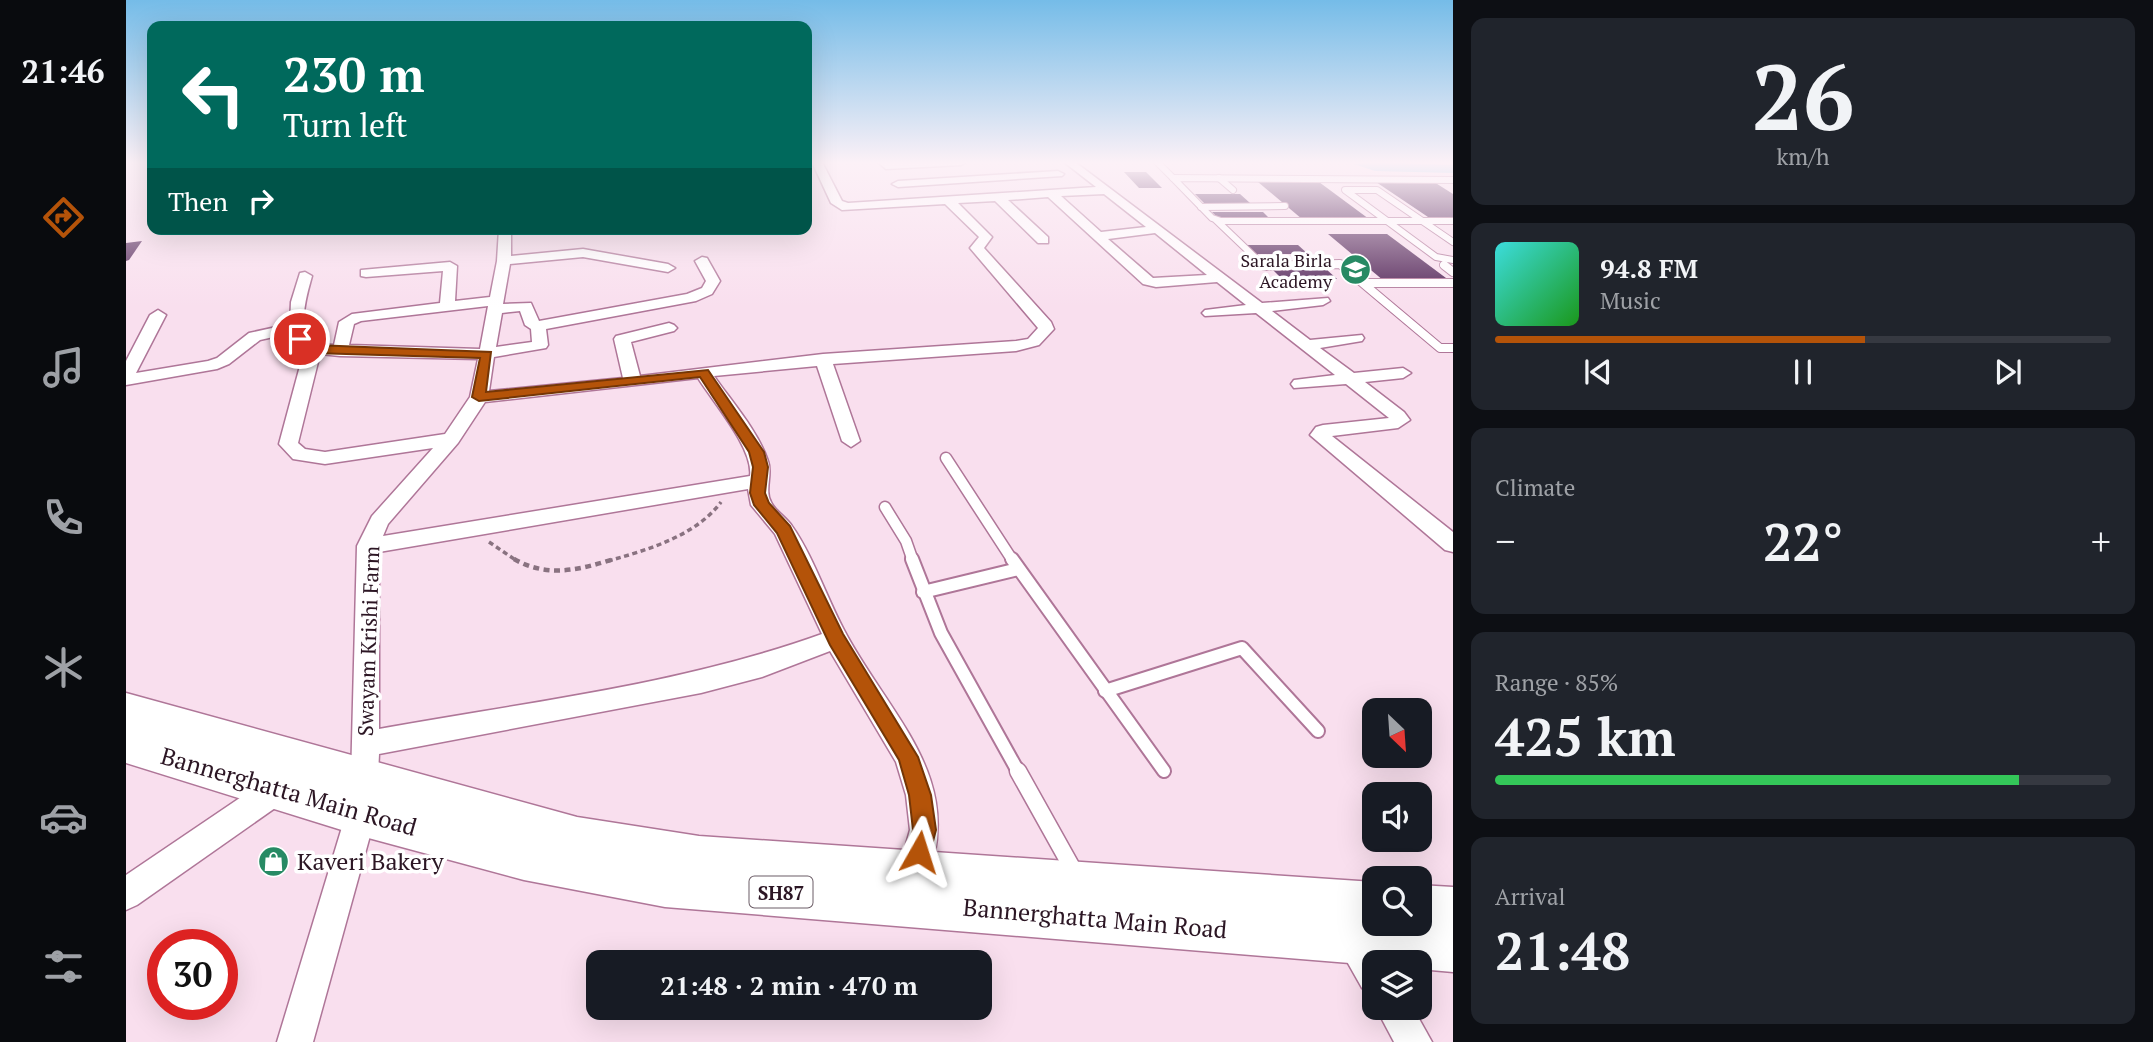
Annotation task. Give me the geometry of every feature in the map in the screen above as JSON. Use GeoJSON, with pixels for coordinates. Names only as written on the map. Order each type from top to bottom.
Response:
{"type":"FeatureCollection","features":[{"type":"Feature","properties":{"kind":"main road","name":"Bannerghatta Main Road"},"geometry":{"type":"LineString","coordinates":[[126,711],[364,779],[524,857],[665,883],[752,876],[914,874],[1091,902]]}},
{"type":"Feature","properties":{"kind":"main road","name":"Bannerghatta Main Road"},"geometry":{"type":"LineString","coordinates":[[126,744],[278,789],[364,779]]}},
{"type":"Feature","properties":{"kind":"main road","name":"Bannerghatta Main Road"},"geometry":{"type":"LineString","coordinates":[[752,876],[1091,902],[1358,931],[1453,947]]}},
{"type":"Feature","properties":{"kind":"main road"},"geometry":{"type":"LineString","coordinates":[[1432,910],[1453,911]]}},
{"type":"Feature","properties":{"kind":"street"},"geometry":{"type":"LineString","coordinates":[[479,397],[823,359],[1016,346],[1042,336],[1046,329],[1043,322],[977,248],[986,237],[959,211]]}},
{"type":"Feature","properties":{"kind":"street"},"geometry":{"type":"LineString","coordinates":[[1012,211],[1043,240]]}},
{"type":"Feature","properties":{"kind":"street"},"geometry":{"type":"LineString","coordinates":[[1070,211],[1148,281],[1156,283],[1219,278]]}},
{"type":"Feature","properties":{"kind":"street"},"geometry":{"type":"LineString","coordinates":[[1133,211],[1401,420],[1323,432],[1319,435],[1453,544]]}},
{"type":"Feature","properties":{"kind":"street"},"geometry":{"type":"LineString","coordinates":[[1099,236],[1157,229]]}},
{"type":"Feature","properties":{"kind":"street","name":"Swayam Krishi Farm"},"geometry":{"type":"LineString","coordinates":[[295,1042],[364,779],[368,546],[379,521],[451,439],[479,397],[504,261],[505,235]]}},
{"type":"Feature","properties":{"kind":"street"},"geometry":{"type":"LineString","coordinates":[[504,261],[583,253],[668,268]]}},
{"type":"Feature","properties":{"kind":"street"},"geometry":{"type":"LineString","coordinates":[[340,351],[347,322],[352,319],[447,306],[526,306],[533,325],[538,326],[691,298],[707,291],[713,281],[702,261]]}},
{"type":"Feature","properties":{"kind":"street"},"geometry":{"type":"LineString","coordinates":[[366,273],[448,265],[452,268],[452,274],[447,306]]}},
{"type":"Feature","properties":{"kind":"street"},"geometry":{"type":"LineString","coordinates":[[358,288],[452,274]]}},
{"type":"Feature","properties":{"kind":"street"},"geometry":{"type":"LineString","coordinates":[[305,276],[297,307],[296,327],[304,346],[313,349],[486,354],[540,345],[538,326]]}},
{"type":"Feature","properties":{"kind":"street"},"geometry":{"type":"LineString","coordinates":[[1210,313],[1323,301]]}},
{"type":"Feature","properties":{"kind":"street"},"geometry":{"type":"LineString","coordinates":[[126,379],[158,315]]}},
{"type":"Feature","properties":{"kind":"street"},"geometry":{"type":"LineString","coordinates":[[126,379],[211,365],[223,361],[255,336],[296,327]]}},
{"type":"Feature","properties":{"kind":"street"},"geometry":{"type":"LineString","coordinates":[[633,382],[622,339],[669,328]]}},
{"type":"Feature","properties":{"kind":"street"},"geometry":{"type":"LineString","coordinates":[[1305,345],[1356,338]]}},
{"type":"Feature","properties":{"kind":"street"},"geometry":{"type":"LineString","coordinates":[[313,349],[288,444],[300,455],[326,458],[451,439]]}},
{"type":"Feature","properties":{"kind":"street"},"geometry":{"type":"LineString","coordinates":[[823,359],[851,441]]}},
{"type":"Feature","properties":{"kind":"street"},"geometry":{"type":"LineString","coordinates":[[704,373],[756,452],[761,467],[758,493],[761,505],[784,530],[836,639],[908,757],[920,795],[925,830],[914,874]]}},
{"type":"Feature","properties":{"kind":"street"},"geometry":{"type":"LineString","coordinates":[[1300,384],[1403,373]]}},
{"type":"Feature","properties":{"kind":"street"},"geometry":{"type":"LineString","coordinates":[[368,546],[759,481]]}},
{"type":"Feature","properties":{"kind":"street"},"geometry":{"type":"LineString","coordinates":[[364,779],[762,666],[836,639]]}},
{"type":"Feature","properties":{"kind":"street"},"geometry":{"type":"LineString","coordinates":[[126,894],[278,789]]}},
{"type":"Feature","properties":{"kind":"street"},"geometry":{"type":"LineString","coordinates":[[1400,1020],[1414,1042]]}},
{"type":"Feature","properties":{"kind":"lane"},"geometry":{"type":"LineString","coordinates":[[1205,211],[1264,266],[1340,264],[1440,348],[1453,348]]}},
{"type":"Feature","properties":{"kind":"lane"},"geometry":{"type":"LineString","coordinates":[[1373,211],[1436,257],[1453,260]]}},
{"type":"Feature","properties":{"kind":"lane"},"geometry":{"type":"LineString","coordinates":[[1409,211],[1453,242]]}},
{"type":"Feature","properties":{"kind":"lane"},"geometry":{"type":"LineString","coordinates":[[1216,220],[1453,221]]}},
{"type":"Feature","properties":{"kind":"lane"},"geometry":{"type":"LineString","coordinates":[[1444,265],[1453,272]]}},
{"type":"Feature","properties":{"kind":"lane"},"geometry":{"type":"LineString","coordinates":[[1364,283],[1453,283]]}},
{"type":"Feature","properties":{"kind":"lane"},"geometry":{"type":"LineString","coordinates":[[946,458],[1018,569],[1164,771]]}},
{"type":"Feature","properties":{"kind":"lane"},"geometry":{"type":"LineString","coordinates":[[885,507],[906,541],[923,592],[941,633],[1091,902]]}},
{"type":"Feature","properties":{"kind":"lane"},"geometry":{"type":"LineString","coordinates":[[923,592],[1018,569]]}},
{"type":"Feature","properties":{"kind":"lane"},"geometry":{"type":"LineString","coordinates":[[1105,691],[1242,648],[1318,732]]}},
{"type":"Feature","properties":{"kind":"path"},"geometry":{"type":"LineString","coordinates":[[471,528],[509,556],[538,571],[560,573],[647,547],[694,527],[713,513],[722,500],[723,487]]}},
{"type":"Feature","properties":{"kind":"building"},"geometry":{"type":"Polygon","coordinates":[[[1292,211],[1358,211],[1369,219],[1302,219],[1292,211]]]}},
{"type":"Feature","properties":{"kind":"building"},"geometry":{"type":"Polygon","coordinates":[[[1419,211],[1453,211],[1453,220],[1431,219],[1419,211]]]}},
{"type":"Feature","properties":{"kind":"building"},"geometry":{"type":"Polygon","coordinates":[[[1212,212],[1263,212],[1271,220],[1220,220],[1212,212]]]}},
{"type":"Feature","properties":{"kind":"building"},"geometry":{"type":"Polygon","coordinates":[[[1328,234],[1387,234],[1450,281],[1384,281],[1328,234]]]}},
{"type":"Feature","properties":{"kind":"building"},"geometry":{"type":"Polygon","coordinates":[[[142,241],[129,260],[126,261],[126,243],[142,241]]]}},
{"type":"Feature","properties":{"kind":"building"},"geometry":{"type":"Polygon","coordinates":[[[1247,245],[1298,245],[1308,254],[1256,254],[1247,245]]]}},
{"type":"Feature","properties":{"kind":"building"},"geometry":{"type":"Polygon","coordinates":[[[1272,269],[1326,269],[1337,279],[1282,279],[1272,269]]]}},
{"type":"Feature","properties":{"kind":"place","name":"Sarala Birla Academy"},"geometry":{"type":"Point","coordinates":[1355,270]}},
{"type":"Feature","properties":{"kind":"place","name":"Kaveri Bakery"},"geometry":{"type":"Point","coordinates":[274,861]}},
{"type":"Feature","properties":{"kind":"route"},"geometry":{"type":"LineString","coordinates":[[300,339],[304,346],[313,349],[486,354],[479,397],[704,373],[756,452],[761,467],[758,493],[761,505],[784,530],[836,639],[908,757],[920,795],[925,830],[919,852]]}}]}
